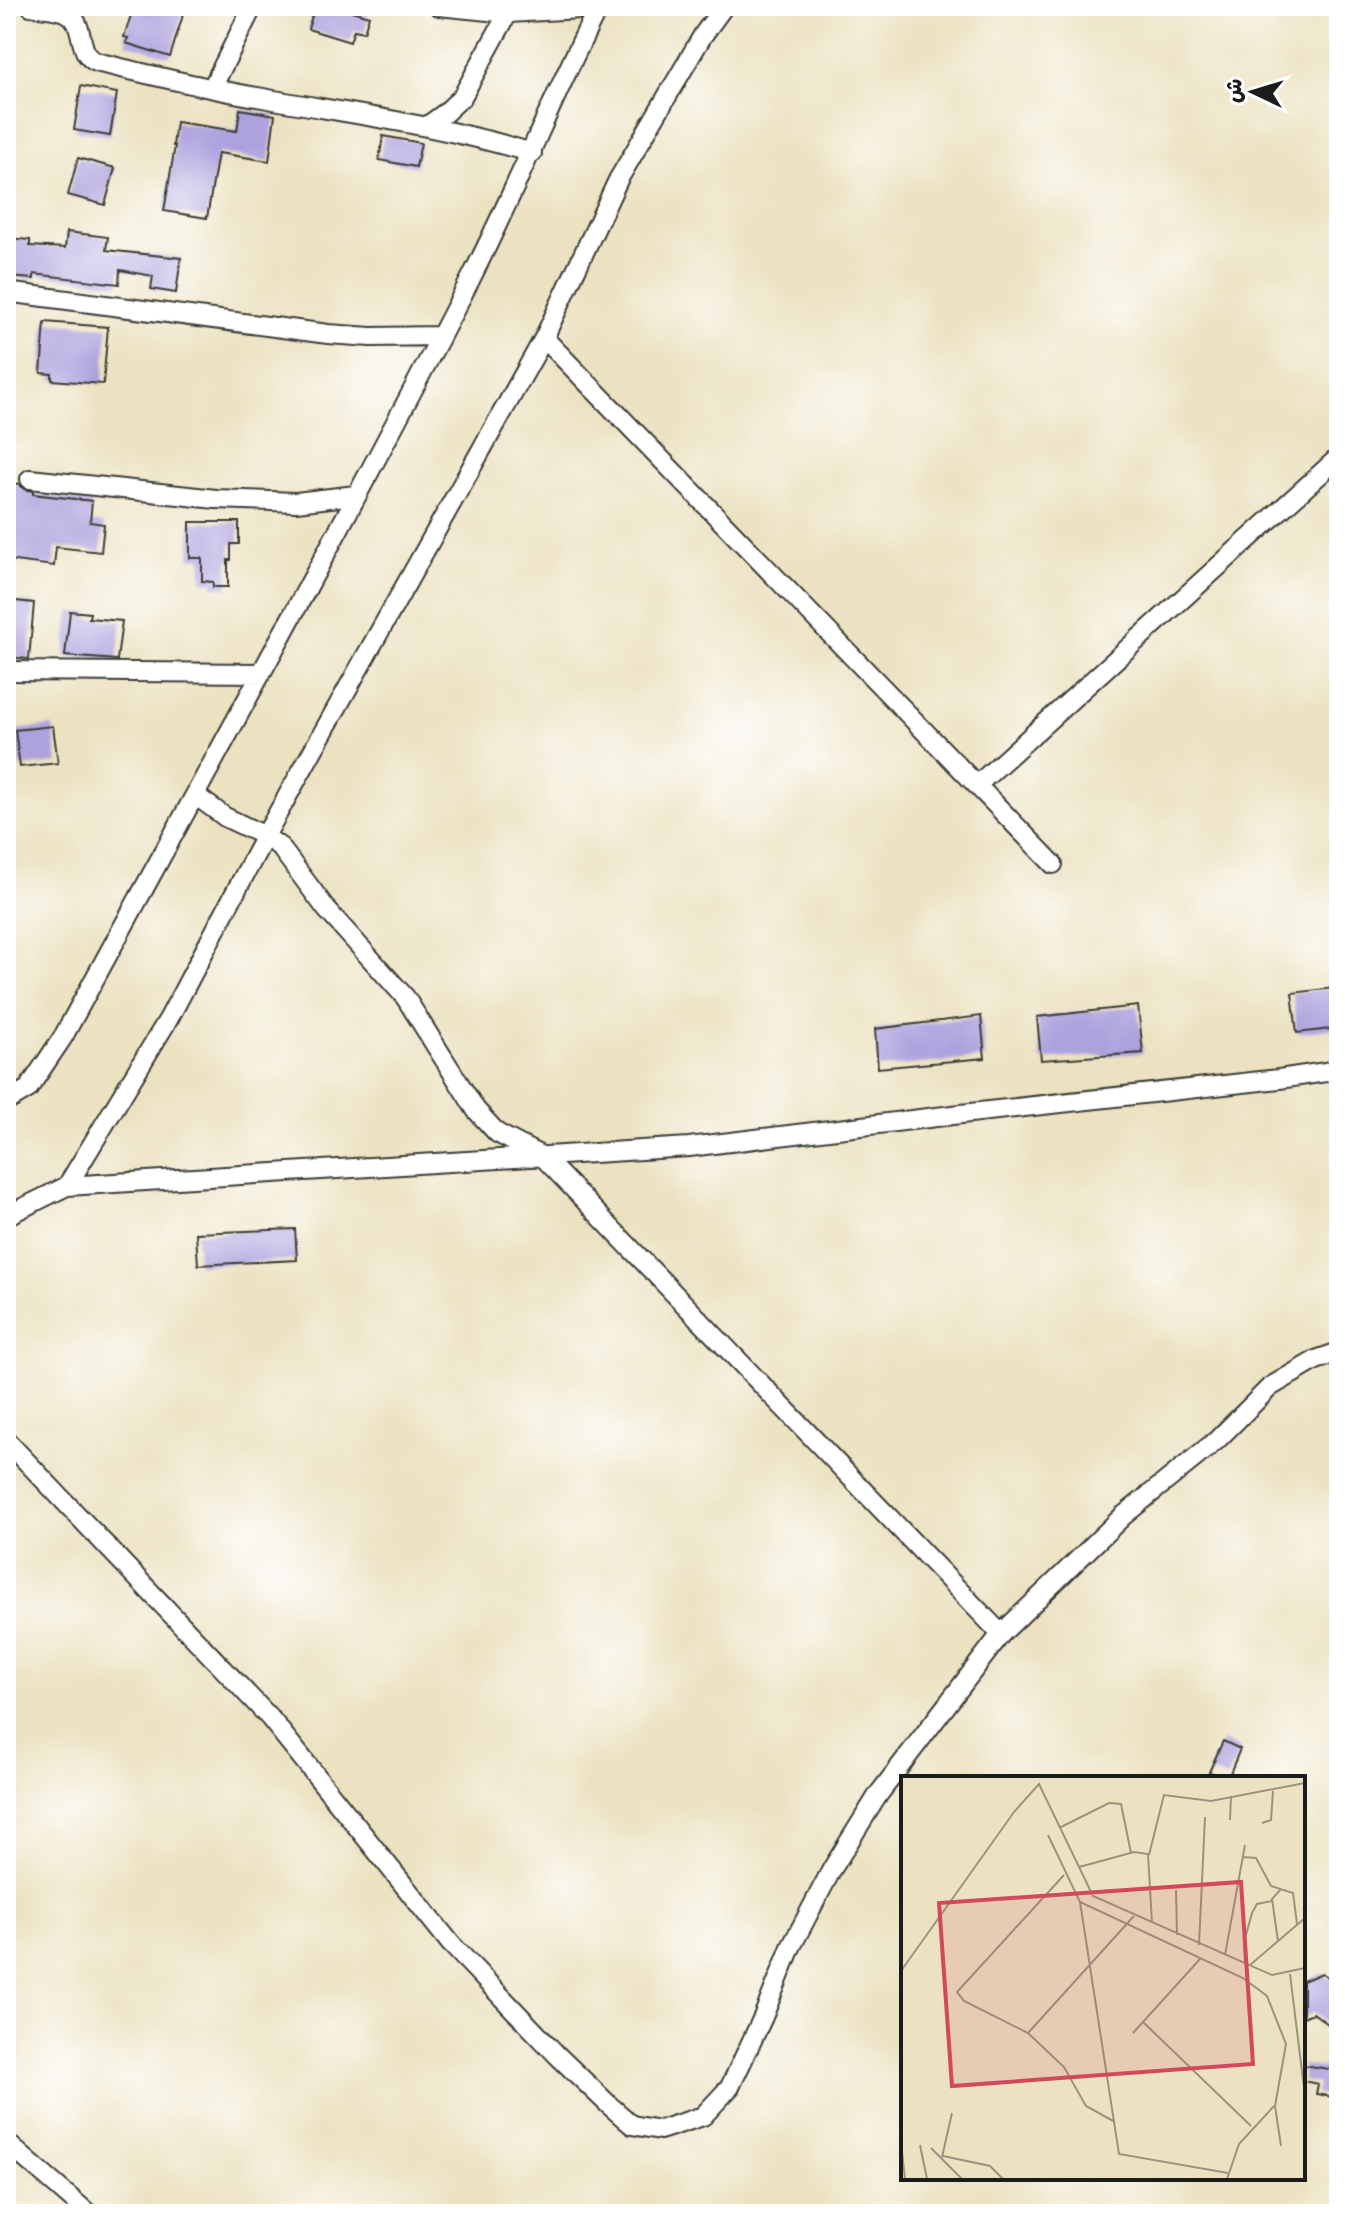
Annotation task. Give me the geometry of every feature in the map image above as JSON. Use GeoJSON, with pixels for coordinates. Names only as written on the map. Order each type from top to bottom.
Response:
{"type":"FeatureCollection","features":[{"type":"Feature","properties":{"kind":"street"},"geometry":{"type":"LineString","coordinates":[[31,6],[67,13],[73,18],[85,52],[89,59],[96,62],[212,88],[427,126],[532,153]]}},
{"type":"Feature","properties":{"kind":"street"},"geometry":{"type":"LineString","coordinates":[[212,88],[253,6]]}},
{"type":"Feature","properties":{"kind":"street"},"geometry":{"type":"LineString","coordinates":[[6,1102],[28,1089],[63,1037],[261,673],[440,336],[532,153],[598,7],[508,13],[439,6]]}},
{"type":"Feature","properties":{"kind":"street"},"geometry":{"type":"LineString","coordinates":[[67,1186],[169,1018],[265,836],[544,338],[618,180],[703,35],[724,6]]}},
{"type":"Feature","properties":{"kind":"street"},"geometry":{"type":"LineString","coordinates":[[427,126],[462,97],[508,13]]}},
{"type":"Feature","properties":{"kind":"street"},"geometry":{"type":"LineString","coordinates":[[6,292],[328,334],[440,336]]}},
{"type":"Feature","properties":{"kind":"street"},"geometry":{"type":"LineString","coordinates":[[544,338],[1053,864]]}},
{"type":"Feature","properties":{"kind":"street"},"geometry":{"type":"LineString","coordinates":[[977,785],[1339,457]]}},
{"type":"Feature","properties":{"kind":"street"},"geometry":{"type":"LineString","coordinates":[[30,479],[216,499],[296,502],[356,495]]}},
{"type":"Feature","properties":{"kind":"street"},"geometry":{"type":"LineString","coordinates":[[6,671],[261,673]]}},
{"type":"Feature","properties":{"kind":"street"},"geometry":{"type":"LineString","coordinates":[[195,795],[225,817],[265,836],[280,847],[327,910],[405,997],[476,1110],[497,1133],[543,1157],[1001,1634]]}},
{"type":"Feature","properties":{"kind":"street"},"geometry":{"type":"LineString","coordinates":[[6,1216],[67,1186],[689,1147],[1339,1070]]}},
{"type":"Feature","properties":{"kind":"street"},"geometry":{"type":"LineString","coordinates":[[6,1440],[270,1718],[451,1944],[609,2105],[632,2125],[660,2130],[703,2116],[730,2087],[791,1947],[832,1869],[878,1795],[1001,1634],[1123,1516],[1217,1440],[1270,1387],[1316,1360],[1339,1352]]}},
{"type":"Feature","properties":{"kind":"street"},"geometry":{"type":"LineString","coordinates":[[6,2142],[89,2214]]}},
{"type":"Feature","properties":{"kind":"building"},"geometry":{"type":"Polygon","coordinates":[[[134,6],[153,6],[183,15],[170,57],[126,43],[128,38],[124,37],[134,6]]]}},
{"type":"Feature","properties":{"kind":"building"},"geometry":{"type":"Polygon","coordinates":[[[315,6],[334,6],[369,16],[364,32],[354,30],[350,42],[308,29],[315,6]]]}},
{"type":"Feature","properties":{"kind":"building"},"geometry":{"type":"Polygon","coordinates":[[[81,86],[117,93],[110,136],[74,130],[81,86]]]}},
{"type":"Feature","properties":{"kind":"building"},"geometry":{"type":"Polygon","coordinates":[[[240,109],[275,115],[269,161],[218,153],[207,218],[164,211],[176,122],[237,131],[240,109]]]}},
{"type":"Feature","properties":{"kind":"building"},"geometry":{"type":"Polygon","coordinates":[[[383,136],[421,143],[416,167],[379,160],[383,136]]]}},
{"type":"Feature","properties":{"kind":"building"},"geometry":{"type":"Polygon","coordinates":[[[78,158],[115,168],[105,205],[68,195],[78,158]]]}},
{"type":"Feature","properties":{"kind":"building"},"geometry":{"type":"Polygon","coordinates":[[[67,232],[108,237],[106,250],[181,258],[176,293],[151,289],[153,276],[120,270],[119,284],[34,274],[34,279],[6,277],[6,238],[30,240],[30,246],[65,248],[67,232]]]}},
{"type":"Feature","properties":{"kind":"building"},"geometry":{"type":"Polygon","coordinates":[[[45,322],[108,327],[103,384],[52,380],[52,374],[41,373],[45,322]]]}},
{"type":"Feature","properties":{"kind":"building"},"geometry":{"type":"Polygon","coordinates":[[[6,482],[19,484],[33,491],[33,494],[92,501],[90,522],[104,524],[101,552],[56,547],[54,566],[6,560],[11,502],[6,501],[6,482]]]}},
{"type":"Feature","properties":{"kind":"building"},"geometry":{"type":"Polygon","coordinates":[[[190,522],[239,522],[239,544],[231,544],[231,560],[228,560],[228,587],[213,587],[213,582],[202,581],[202,558],[190,558],[190,522]]]}},
{"type":"Feature","properties":{"kind":"building"},"geometry":{"type":"Polygon","coordinates":[[[6,600],[34,603],[29,659],[6,657],[6,600]]]}},
{"type":"Feature","properties":{"kind":"building"},"geometry":{"type":"Polygon","coordinates":[[[70,611],[90,613],[89,618],[122,621],[117,660],[65,656],[70,611]]]}},
{"type":"Feature","properties":{"kind":"building"},"geometry":{"type":"Polygon","coordinates":[[[53,726],[58,763],[20,767],[15,730],[53,726]]]}},
{"type":"Feature","properties":{"kind":"building"},"geometry":{"type":"Polygon","coordinates":[[[1334,988],[1339,1028],[1297,1033],[1292,993],[1334,988]]]}},
{"type":"Feature","properties":{"kind":"building"},"geometry":{"type":"Polygon","coordinates":[[[1138,1006],[1143,1053],[1041,1060],[1037,1017],[1138,1006]]]}},
{"type":"Feature","properties":{"kind":"building"},"geometry":{"type":"Polygon","coordinates":[[[981,1016],[985,1058],[878,1068],[875,1029],[981,1016]]]}},
{"type":"Feature","properties":{"kind":"building"},"geometry":{"type":"Polygon","coordinates":[[[295,1229],[297,1260],[198,1265],[196,1233],[295,1229]]]}},
{"type":"Feature","properties":{"kind":"building"},"geometry":{"type":"Polygon","coordinates":[[[1223,1741],[1240,1749],[1229,1776],[1209,1772],[1223,1741]]]}},
{"type":"Feature","properties":{"kind":"building"},"geometry":{"type":"Polygon","coordinates":[[[1322,1973],[1339,1985],[1339,2032],[1313,2013],[1305,2016],[1305,1980],[1322,1973]]]}},
{"type":"Feature","properties":{"kind":"building"},"geometry":{"type":"Polygon","coordinates":[[[1305,2065],[1336,2070],[1333,2097],[1316,2094],[1318,2084],[1305,2081],[1305,2065]]]}}]}
